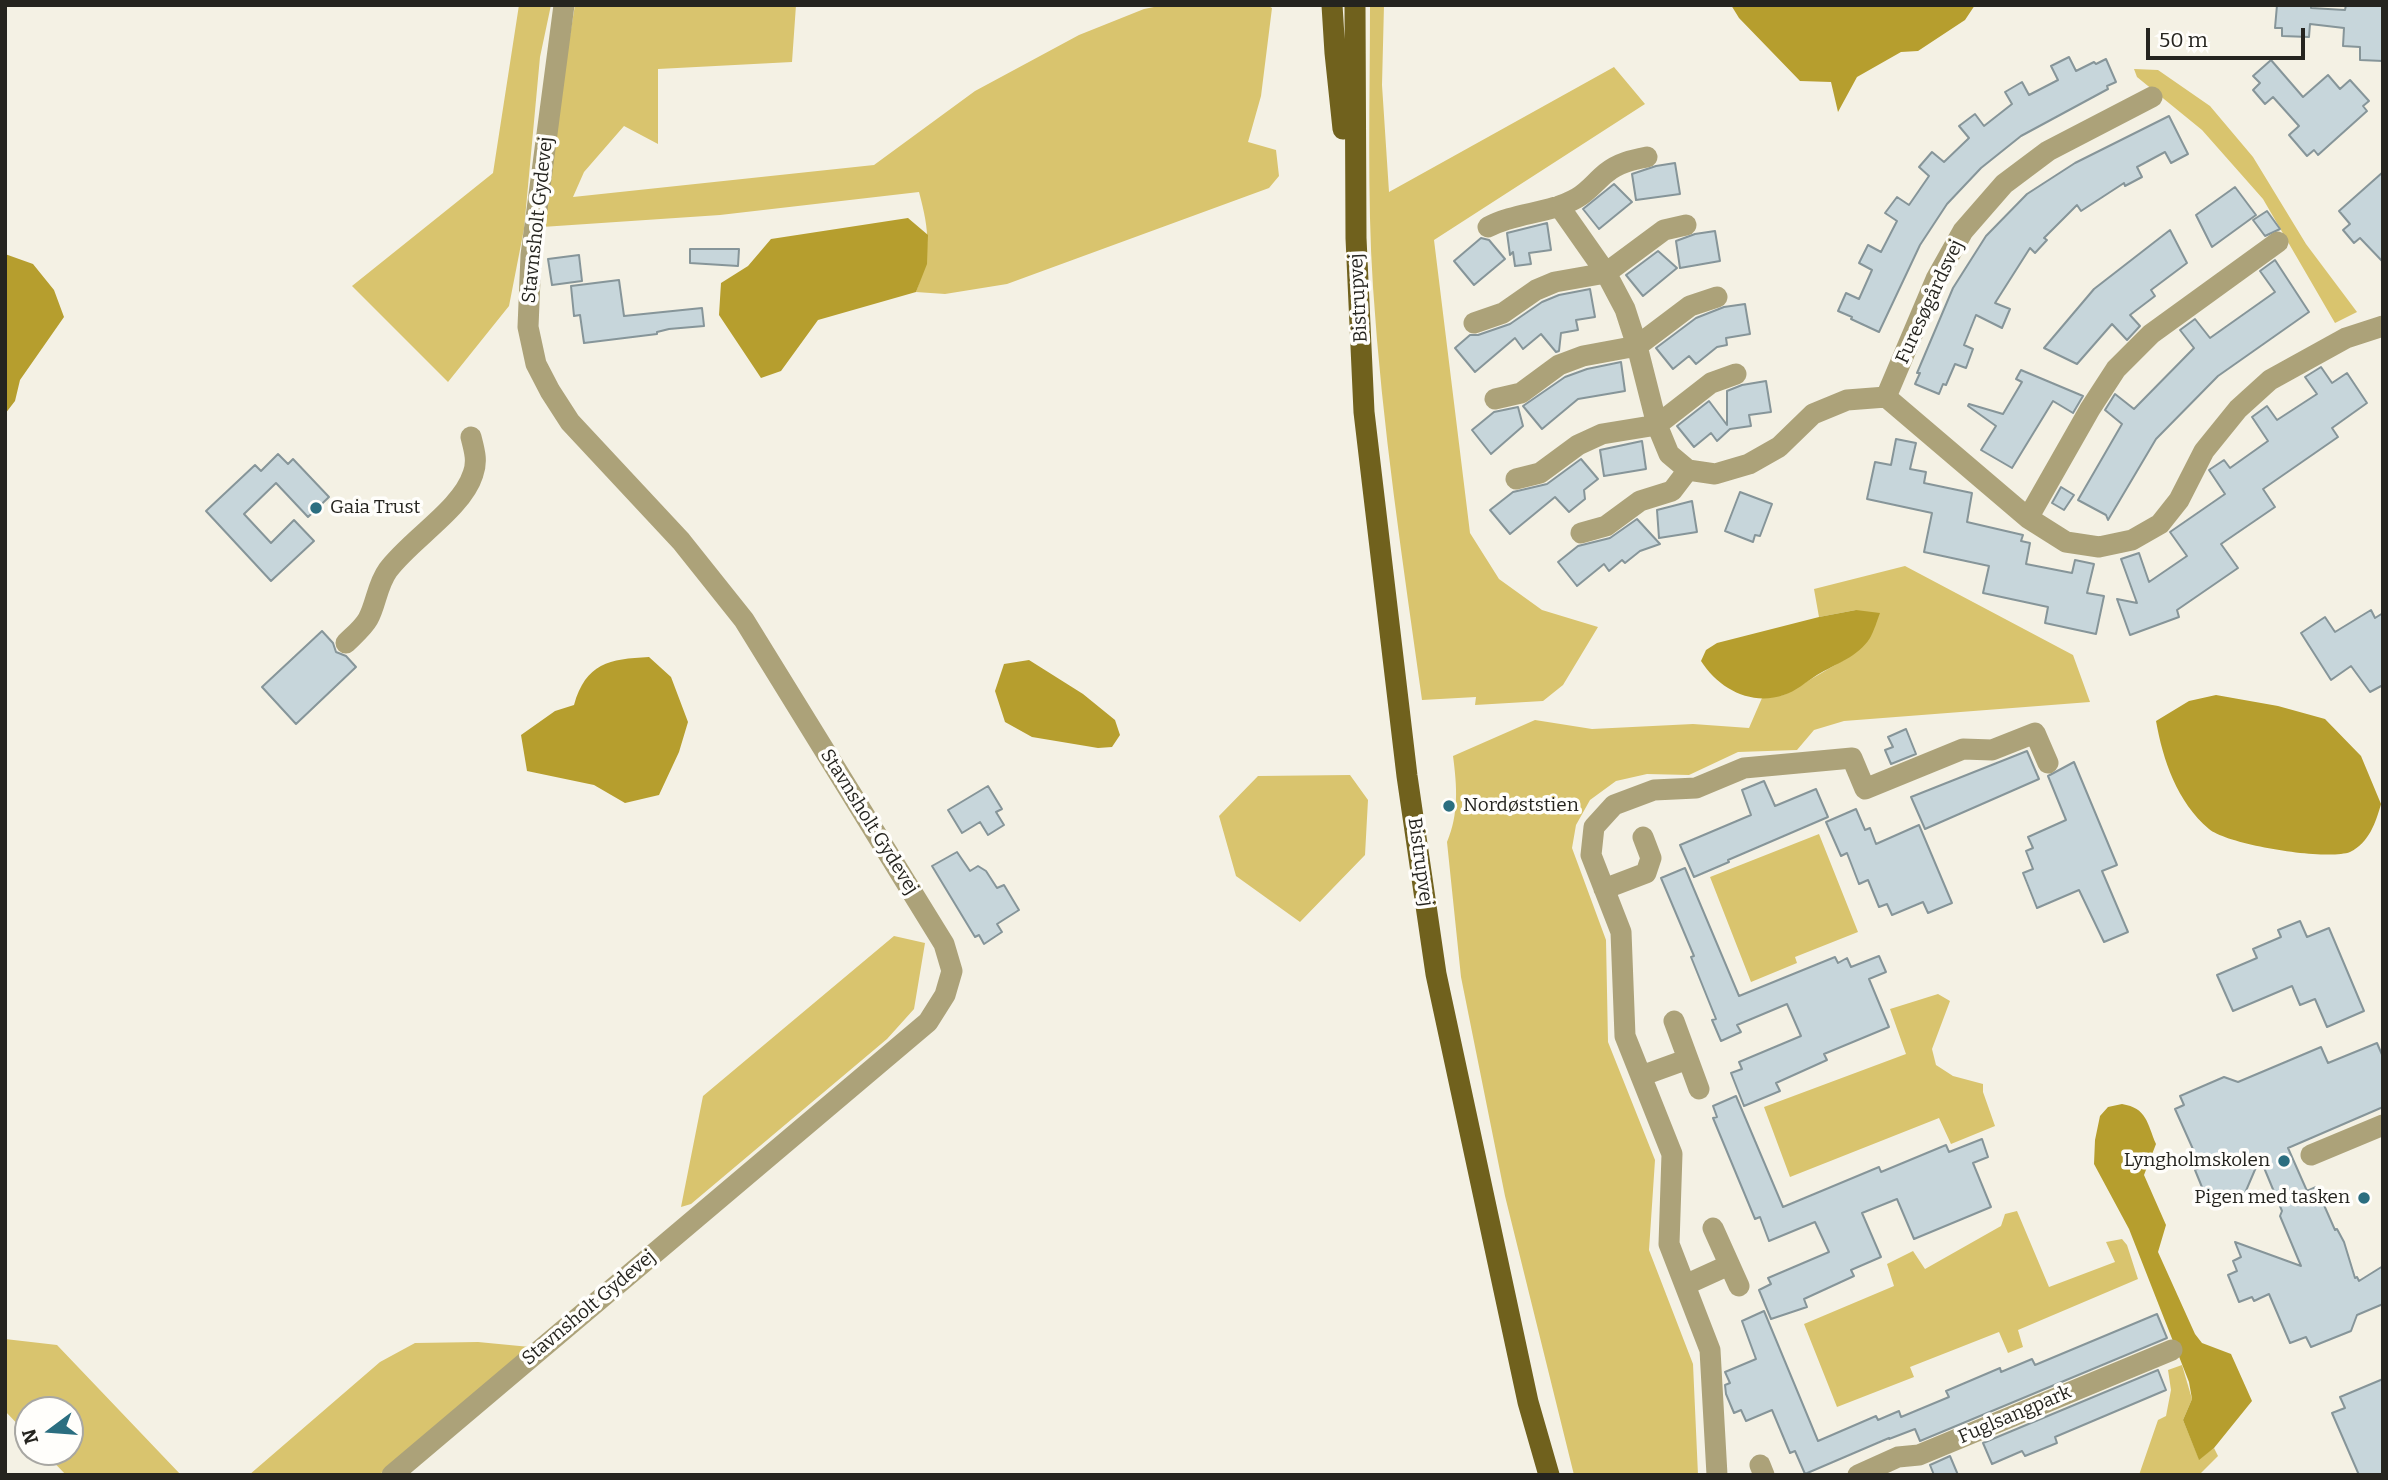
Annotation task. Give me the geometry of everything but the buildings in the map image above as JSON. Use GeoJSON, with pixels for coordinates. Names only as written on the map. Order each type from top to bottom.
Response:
{"type":"FeatureCollection","features":[{"type":"Feature","properties":{"kind":"main road","name":"Bistrupvej"},"geometry":{"type":"LineString","coordinates":[[1332,5],[1356,238]]}},
{"type":"Feature","properties":{"kind":"main road","name":"Bistrupvej"},"geometry":{"type":"LineString","coordinates":[[1355,5],[1356,238],[1364,412],[1407,776],[1436,974],[1528,1402],[1549,1475]]}},
{"type":"Feature","properties":{"kind":"street","name":"Stavnsholt Gydevej"},"geometry":{"type":"LineString","coordinates":[[392,1475],[928,1022],[945,995],[952,971],[944,944],[744,620],[681,541],[570,422],[536,364],[528,327],[529,281],[564,5]]}},
{"type":"Feature","properties":{"kind":"street","name":"Furesøgårdsvej"},"geometry":{"type":"LineString","coordinates":[[1886,397],[1936,279],[1964,231],[2004,184],[2048,151],[2152,97]]}},
{"type":"Feature","properties":{"kind":"street"},"geometry":{"type":"LineString","coordinates":[[1488,227],[1502,219],[1559,205],[1578,197],[1609,170],[1624,162],[1647,157]]}},
{"type":"Feature","properties":{"kind":"street"},"geometry":{"type":"LineString","coordinates":[[1559,205],[1606,273],[1625,309],[1657,425],[1670,454],[1688,470],[1715,474],[1749,464],[1779,446],[1813,414],[1847,400],[1886,397],[2028,518],[2066,542],[2099,547],[2132,540],[2160,524],[2179,500],[2204,451],[2238,409],[2270,380],[2346,338],[2383,326]]}},
{"type":"Feature","properties":{"kind":"street"},"geometry":{"type":"LineString","coordinates":[[1474,323],[1503,313],[1536,290],[1555,282],[1606,273],[1664,230],[1686,225]]}},
{"type":"Feature","properties":{"kind":"street"},"geometry":{"type":"LineString","coordinates":[[2028,518],[2116,369],[2151,334],[2278,242]]}},
{"type":"Feature","properties":{"kind":"street"},"geometry":{"type":"LineString","coordinates":[[1495,399],[1521,393],[1559,365],[1637,346],[1690,306],[1717,296]]}},
{"type":"Feature","properties":{"kind":"street"},"geometry":{"type":"LineString","coordinates":[[1516,479],[1540,473],[1578,445],[1602,435],[1657,425],[1711,383],[1736,374]]}},
{"type":"Feature","properties":{"kind":"street"},"geometry":{"type":"LineString","coordinates":[[346,643],[368,620],[386,573],[402,552],[455,503],[467,487],[474,473],[476,458],[471,437]]}},
{"type":"Feature","properties":{"kind":"street"},"geometry":{"type":"LineString","coordinates":[[1581,533],[1606,526],[1640,501],[1672,492],[1688,470]]}},
{"type":"Feature","properties":{"kind":"street"},"geometry":{"type":"LineString","coordinates":[[1717,1475],[1710,1350],[1669,1244],[1672,1154],[1625,1036],[1621,932],[1591,855],[1594,827],[1614,805],[1654,790],[1696,788],[1744,768],[1852,758],[1865,789],[1964,749],[1992,750],[2035,733],[2048,762]]}},
{"type":"Feature","properties":{"kind":"street"},"geometry":{"type":"LineString","coordinates":[[1604,889],[1646,873],[1651,858],[1643,837]]}},
{"type":"Feature","properties":{"kind":"street"},"geometry":{"type":"LineString","coordinates":[[1674,1021],[1699,1089]]}},
{"type":"Feature","properties":{"kind":"street"},"geometry":{"type":"LineString","coordinates":[[1641,1076],[1688,1059]]}},
{"type":"Feature","properties":{"kind":"street"},"geometry":{"type":"LineString","coordinates":[[2311,1155],[2383,1125]]}},
{"type":"Feature","properties":{"kind":"street"},"geometry":{"type":"LineString","coordinates":[[1713,1228],[1739,1286]]}},
{"type":"Feature","properties":{"kind":"street"},"geometry":{"type":"LineString","coordinates":[[1685,1285],[1729,1265]]}},
{"type":"Feature","properties":{"kind":"street","name":"Fuglsangpark"},"geometry":{"type":"LineString","coordinates":[[1858,1475],[1898,1457],[1919,1455],[2172,1350]]}},
{"type":"Feature","properties":{"kind":"shaded area"},"geometry":{"type":"Polygon","coordinates":[[[519,5],[551,5],[540,57],[524,229],[509,306],[448,382],[352,286],[493,173],[519,5]]]}},
{"type":"Feature","properties":{"kind":"shaded area"},"geometry":{"type":"Polygon","coordinates":[[[575,5],[796,5],[792,62],[658,69],[658,144],[624,126],[584,172],[573,197],[874,165],[975,91],[1079,35],[1144,9],[1164,5],[1267,5],[1272,8],[1261,96],[1248,142],[1276,150],[1279,176],[1269,188],[1007,284],[945,294],[916,292],[927,242],[919,192],[720,215],[542,227],[555,125],[575,5]]]}},
{"type":"Feature","properties":{"kind":"shaded area"},"geometry":{"type":"Polygon","coordinates":[[[1370,5],[1384,5],[1382,85],[1389,192],[1614,67],[1645,104],[1434,240],[1470,533],[1499,579],[1542,610],[1598,627],[1563,685],[1543,701],[1475,705],[1476,697],[1422,700],[1387,443],[1373,287],[1369,182],[1370,5]]]}},
{"type":"Feature","properties":{"kind":"shaded area"},"geometry":{"type":"Polygon","coordinates":[[[1731,5],[1975,5],[1965,20],[1918,51],[1901,52],[1857,77],[1838,112],[1831,82],[1800,81],[1739,18],[1731,5]]]}},
{"type":"Feature","properties":{"kind":"shaded area"},"geometry":{"type":"Polygon","coordinates":[[[2134,69],[2158,70],[2210,106],[2253,157],[2306,244],[2357,312],[2335,323],[2263,199],[2202,130],[2137,77],[2134,69]]]}},
{"type":"Feature","properties":{"kind":"shaded area"},"geometry":{"type":"Polygon","coordinates":[[[908,218],[928,235],[927,264],[916,292],[818,320],[781,371],[761,378],[719,315],[721,283],[748,266],[771,239],[908,218]]]}},
{"type":"Feature","properties":{"kind":"shaded area"},"geometry":{"type":"Polygon","coordinates":[[[5,254],[33,264],[54,290],[64,317],[20,380],[15,401],[5,414],[5,254]]]}},
{"type":"Feature","properties":{"kind":"shaded area"},"geometry":{"type":"Polygon","coordinates":[[[1905,566],[2073,655],[2090,702],[1844,721],[1814,730],[1797,750],[1738,752],[1689,775],[1647,774],[1616,781],[1590,800],[1576,825],[1572,848],[1606,940],[1608,1042],[1655,1160],[1649,1250],[1693,1364],[1698,1475],[1574,1475],[1505,1196],[1461,977],[1447,842],[1454,821],[1456,800],[1453,756],[1535,720],[1592,729],[1693,724],[1749,728],[1762,698],[1784,695],[1847,658],[1856,610],[1819,617],[1814,589],[1905,566]]]}},
{"type":"Feature","properties":{"kind":"shaded area"},"geometry":{"type":"Polygon","coordinates":[[[1856,610],[1880,613],[1865,645],[1846,660],[1784,695],[1760,698],[1737,693],[1717,680],[1701,661],[1706,650],[1717,643],[1856,610]]]}},
{"type":"Feature","properties":{"kind":"shaded area"},"geometry":{"type":"Polygon","coordinates":[[[649,657],[671,677],[688,722],[679,752],[659,795],[625,803],[594,785],[527,771],[521,735],[555,711],[574,705],[585,680],[601,666],[622,659],[649,657]]]}},
{"type":"Feature","properties":{"kind":"shaded area"},"geometry":{"type":"Polygon","coordinates":[[[1029,660],[1083,694],[1115,720],[1120,735],[1112,747],[1098,748],[1032,737],[1005,722],[995,691],[1004,664],[1029,660]]]}},
{"type":"Feature","properties":{"kind":"shaded area"},"geometry":{"type":"Polygon","coordinates":[[[2216,695],[2278,706],[2325,719],[2361,756],[2381,804],[2367,838],[2357,848],[2338,854],[2321,854],[2256,846],[2220,835],[2198,818],[2173,780],[2156,721],[2189,701],[2216,695]]]}},
{"type":"Feature","properties":{"kind":"shaded area"},"geometry":{"type":"Polygon","coordinates":[[[1350,775],[1368,800],[1365,855],[1300,922],[1236,876],[1219,816],[1258,776],[1350,775]]]}},
{"type":"Feature","properties":{"kind":"shaded area"},"geometry":{"type":"Polygon","coordinates":[[[1819,834],[1858,932],[1795,957],[1797,963],[1751,982],[1710,877],[1819,834]]]}},
{"type":"Feature","properties":{"kind":"shaded area"},"geometry":{"type":"Polygon","coordinates":[[[894,936],[925,943],[914,1009],[887,1039],[691,1204],[681,1207],[703,1096],[894,936]]]}},
{"type":"Feature","properties":{"kind":"shaded area"},"geometry":{"type":"Polygon","coordinates":[[[1938,994],[1950,1001],[1932,1049],[1936,1065],[1953,1076],[1983,1084],[1983,1092],[1995,1126],[1951,1144],[1939,1118],[1790,1177],[1764,1107],[1906,1054],[1890,1009],[1938,994]]]}},
{"type":"Feature","properties":{"kind":"shaded area"},"geometry":{"type":"Polygon","coordinates":[[[2122,1104],[2141,1113],[2156,1144],[2144,1175],[2166,1225],[2158,1252],[2195,1334],[2202,1343],[2231,1354],[2252,1401],[2214,1448],[2199,1460],[2183,1420],[2192,1399],[2189,1382],[2129,1229],[2094,1164],[2100,1116],[2108,1107],[2122,1104]]]}},
{"type":"Feature","properties":{"kind":"shaded area"},"geometry":{"type":"Polygon","coordinates":[[[2017,1211],[2049,1287],[2115,1262],[2106,1242],[2122,1239],[2127,1245],[2138,1279],[2018,1330],[2023,1347],[2008,1353],[1999,1332],[1910,1367],[1914,1377],[1837,1407],[1804,1324],[1894,1286],[1887,1264],[1913,1251],[1925,1269],[2001,1226],[2005,1214],[2017,1211]]]}},
{"type":"Feature","properties":{"kind":"shaded area"},"geometry":{"type":"Polygon","coordinates":[[[5,1339],[57,1345],[181,1475],[66,1475],[57,1466],[84,1466],[84,1396],[14,1396],[14,1420],[5,1411],[5,1339]]]}},
{"type":"Feature","properties":{"kind":"shaded area"},"geometry":{"type":"Polygon","coordinates":[[[478,1342],[530,1347],[379,1475],[249,1475],[380,1362],[415,1343],[478,1342]]]}},
{"type":"Feature","properties":{"kind":"shaded area"},"geometry":{"type":"Polygon","coordinates":[[[2182,1365],[2192,1399],[2183,1420],[2199,1459],[2214,1448],[2218,1456],[2199,1475],[2139,1475],[2158,1420],[2166,1416],[2171,1390],[2168,1370],[2182,1365]]]}},
{"type":"Feature","properties":{"kind":"place","name":"Gaia Trust"},"geometry":{"type":"Point","coordinates":[316,508]}},
{"type":"Feature","properties":{"kind":"place","name":"Nordøststien"},"geometry":{"type":"Point","coordinates":[1449,806]}},
{"type":"Feature","properties":{"kind":"place","name":"Lyngholmskolen"},"geometry":{"type":"Point","coordinates":[2284,1161]}},
{"type":"Feature","properties":{"kind":"place","name":"Pigen med tasken"},"geometry":{"type":"Point","coordinates":[2364,1198]}}]}
